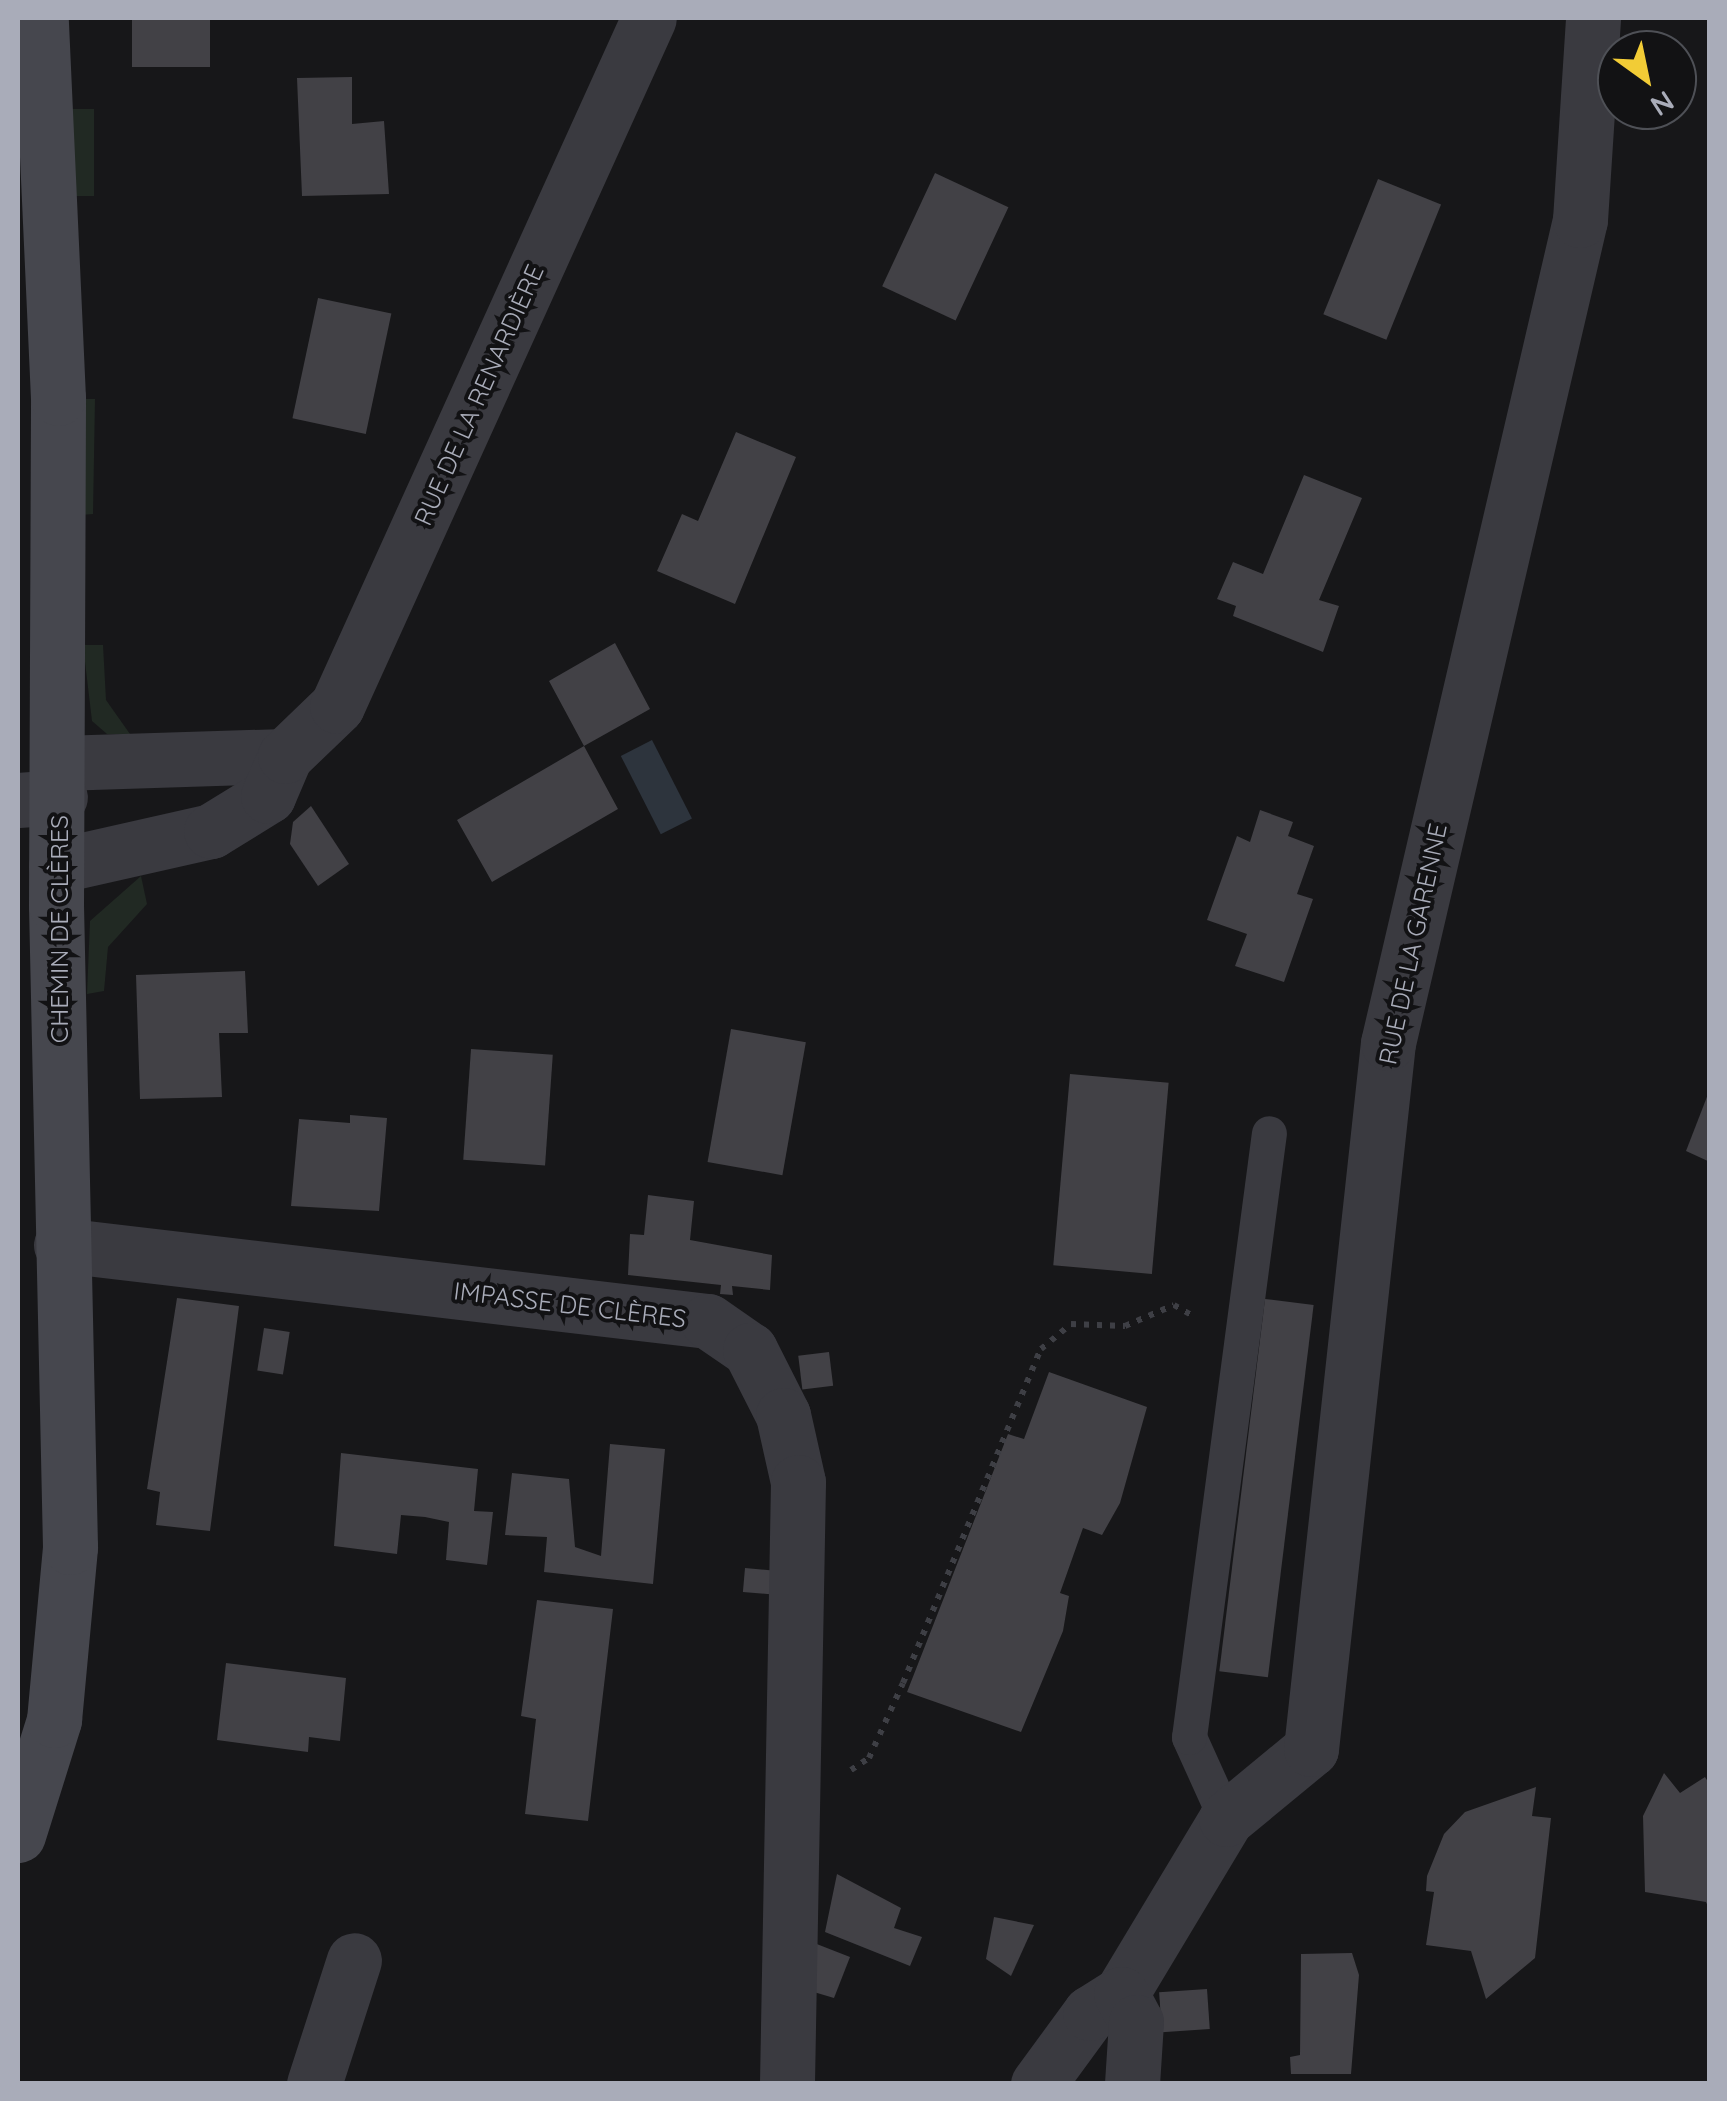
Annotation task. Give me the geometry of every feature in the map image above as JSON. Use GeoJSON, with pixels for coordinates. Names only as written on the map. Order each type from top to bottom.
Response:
{"type":"FeatureCollection","features":[{"type":"Feature","properties":{"kind":"street","name":"CHEMIN DE CLÈRES"},"geometry":{"type":"LineString","coordinates":[[18,1835],[54,1720],[70,1547],[56,866],[46,787],[41,18]]}},
{"type":"Feature","properties":{"kind":"street","name":"RUE DE LA RENARDIÈRE"},"geometry":{"type":"LineString","coordinates":[[56,866],[211,831],[268,796],[285,756],[337,706],[649,18]]}},
{"type":"Feature","properties":{"kind":"street","name":"RUE DE LA GARENNE"},"geometry":{"type":"LineString","coordinates":[[1122,1994],[1226,1819],[1311,1749],[1388,1044],[1580,220],[1593,18]]}},
{"type":"Feature","properties":{"kind":"street"},"geometry":{"type":"LineString","coordinates":[[46,787],[285,756]]}},
{"type":"Feature","properties":{"kind":"street","name":"IMPASSE DE CLÈRES"},"geometry":{"type":"LineString","coordinates":[[61,1245],[708,1321],[750,1350],[783,1415],[798,1482],[787,2084]]}},
{"type":"Feature","properties":{"kind":"street"},"geometry":{"type":"LineString","coordinates":[[314,2084],[354,1960]]}},
{"type":"Feature","properties":{"kind":"street"},"geometry":{"type":"LineString","coordinates":[[1038,2084],[1090,2013],[1122,1994],[1136,2022],[1132,2084]]}},
{"type":"Feature","properties":{"kind":"lane"},"geometry":{"type":"LineString","coordinates":[[1226,1819],[1189,1737],[1270,1133]]}},
{"type":"Feature","properties":{"kind":"path"},"geometry":{"type":"LineString","coordinates":[[794,1788],[832,1783],[869,1758],[1042,1349],[1071,1324],[1125,1326],[1174,1305],[1195,1316],[1198,1334]]}},
{"type":"Feature","properties":{"kind":"shaded area"},"geometry":{"type":"Polygon","coordinates":[[[72,109],[94,109],[94,196],[72,196],[72,109]]]}},
{"type":"Feature","properties":{"kind":"shaded area"},"geometry":{"type":"Polygon","coordinates":[[[76,399],[95,399],[93,514],[81,515],[76,399]]]}},
{"type":"Feature","properties":{"kind":"shaded area"},"geometry":{"type":"Polygon","coordinates":[[[83,645],[103,645],[106,700],[130,734],[107,734],[92,721],[83,645]]]}},
{"type":"Feature","properties":{"kind":"shaded area"},"geometry":{"type":"Polygon","coordinates":[[[652,740],[692,818],[661,834],[621,756],[652,740]]]}},
{"type":"Feature","properties":{"kind":"shaded area"},"geometry":{"type":"Polygon","coordinates":[[[141,876],[147,904],[108,947],[104,991],[87,994],[90,921],[141,876]]]}},
{"type":"Feature","properties":{"kind":"building"},"geometry":{"type":"Polygon","coordinates":[[[132,18],[210,18],[210,67],[132,67],[132,18]]]}},
{"type":"Feature","properties":{"kind":"building"},"geometry":{"type":"Polygon","coordinates":[[[352,77],[352,124],[384,121],[389,194],[302,196],[297,78],[352,77]]]}},
{"type":"Feature","properties":{"kind":"building"},"geometry":{"type":"Polygon","coordinates":[[[935,173],[1008,207],[956,321],[882,286],[935,173]]]}},
{"type":"Feature","properties":{"kind":"building"},"geometry":{"type":"Polygon","coordinates":[[[1378,179],[1441,204],[1386,340],[1323,314],[1378,179]]]}},
{"type":"Feature","properties":{"kind":"building"},"geometry":{"type":"Polygon","coordinates":[[[318,298],[391,314],[366,434],[292,418],[318,298]]]}},
{"type":"Feature","properties":{"kind":"building"},"geometry":{"type":"Polygon","coordinates":[[[736,432],[796,457],[735,604],[657,571],[682,514],[698,521],[736,432]]]}},
{"type":"Feature","properties":{"kind":"building"},"geometry":{"type":"Polygon","coordinates":[[[1304,475],[1362,498],[1319,600],[1339,606],[1323,652],[1233,616],[1236,606],[1217,599],[1233,562],[1263,574],[1304,475]]]}},
{"type":"Feature","properties":{"kind":"building"},"geometry":{"type":"Polygon","coordinates":[[[615,643],[650,709],[584,746],[549,681],[615,643]]]}},
{"type":"Feature","properties":{"kind":"building"},"geometry":{"type":"Polygon","coordinates":[[[584,746],[618,809],[492,882],[457,820],[584,746]]]}},
{"type":"Feature","properties":{"kind":"building"},"geometry":{"type":"Polygon","coordinates":[[[311,806],[349,864],[318,886],[290,844],[293,822],[311,806]]]}},
{"type":"Feature","properties":{"kind":"building"},"geometry":{"type":"Polygon","coordinates":[[[1260,810],[1293,822],[1288,836],[1314,846],[1297,894],[1313,899],[1284,982],[1235,966],[1247,934],[1207,920],[1237,836],[1250,842],[1260,810]]]}},
{"type":"Feature","properties":{"kind":"building"},"geometry":{"type":"Polygon","coordinates":[[[245,971],[248,1033],[219,1033],[222,1097],[140,1099],[136,975],[245,971]]]}},
{"type":"Feature","properties":{"kind":"building"},"geometry":{"type":"Polygon","coordinates":[[[731,1029],[806,1042],[782,1175],[708,1162],[731,1029]]]}},
{"type":"Feature","properties":{"kind":"building"},"geometry":{"type":"Polygon","coordinates":[[[471,1049],[553,1055],[545,1165],[463,1160],[471,1049]]]}},
{"type":"Feature","properties":{"kind":"building"},"geometry":{"type":"Polygon","coordinates":[[[1070,1074],[1169,1083],[1152,1274],[1053,1265],[1070,1074]]]}},
{"type":"Feature","properties":{"kind":"building"},"geometry":{"type":"Polygon","coordinates":[[[1710,1089],[1710,1162],[1686,1151],[1710,1089]]]}},
{"type":"Feature","properties":{"kind":"building"},"geometry":{"type":"Polygon","coordinates":[[[350,1115],[387,1118],[379,1211],[291,1206],[299,1119],[350,1123],[350,1115]]]}},
{"type":"Feature","properties":{"kind":"building"},"geometry":{"type":"Polygon","coordinates":[[[648,1195],[694,1201],[690,1240],[772,1255],[770,1290],[732,1286],[733,1295],[720,1294],[721,1285],[628,1275],[630,1234],[644,1235],[648,1195]]]}},
{"type":"Feature","properties":{"kind":"building"},"geometry":{"type":"Polygon","coordinates":[[[177,1298],[239,1306],[210,1531],[156,1525],[160,1492],[147,1489],[177,1298]]]}},
{"type":"Feature","properties":{"kind":"building"},"geometry":{"type":"Polygon","coordinates":[[[1265,1299],[1314,1305],[1268,1677],[1219,1671],[1265,1299]]]}},
{"type":"Feature","properties":{"kind":"building"},"geometry":{"type":"Polygon","coordinates":[[[264,1328],[290,1332],[283,1375],[257,1370],[264,1328]]]}},
{"type":"Feature","properties":{"kind":"building"},"geometry":{"type":"Polygon","coordinates":[[[829,1352],[833,1386],[802,1390],[798,1356],[829,1352]]]}},
{"type":"Feature","properties":{"kind":"building"},"geometry":{"type":"Polygon","coordinates":[[[1049,1372],[1147,1407],[1120,1503],[1102,1535],[1083,1528],[1060,1593],[1069,1596],[1063,1631],[1021,1732],[907,1692],[1008,1434],[1024,1439],[1049,1372]]]}},
{"type":"Feature","properties":{"kind":"building"},"geometry":{"type":"Polygon","coordinates":[[[610,1444],[665,1449],[653,1584],[544,1572],[547,1537],[505,1535],[512,1473],[569,1479],[575,1547],[601,1556],[610,1444]]]}},
{"type":"Feature","properties":{"kind":"building"},"geometry":{"type":"Polygon","coordinates":[[[341,1453],[478,1469],[474,1511],[493,1512],[487,1565],[446,1560],[449,1522],[425,1517],[401,1515],[397,1554],[334,1546],[341,1453]]]}},
{"type":"Feature","properties":{"kind":"building"},"geometry":{"type":"Polygon","coordinates":[[[745,1568],[778,1571],[776,1595],[743,1592],[745,1568]]]}},
{"type":"Feature","properties":{"kind":"building"},"geometry":{"type":"Polygon","coordinates":[[[537,1600],[613,1609],[588,1821],[525,1814],[536,1719],[521,1716],[537,1600]]]}},
{"type":"Feature","properties":{"kind":"building"},"geometry":{"type":"Polygon","coordinates":[[[226,1663],[346,1678],[340,1741],[309,1737],[308,1752],[217,1740],[226,1663]]]}},
{"type":"Feature","properties":{"kind":"building"},"geometry":{"type":"Polygon","coordinates":[[[1664,1773],[1680,1793],[1705,1777],[1710,1785],[1710,1911],[1706,1902],[1645,1892],[1643,1816],[1664,1773]]]}},
{"type":"Feature","properties":{"kind":"building"},"geometry":{"type":"Polygon","coordinates":[[[1536,1787],[1532,1816],[1551,1818],[1535,1958],[1486,1999],[1471,1951],[1426,1945],[1434,1892],[1426,1891],[1427,1876],[1444,1834],[1465,1812],[1536,1787]]]}},
{"type":"Feature","properties":{"kind":"building"},"geometry":{"type":"Polygon","coordinates":[[[837,1874],[901,1908],[894,1928],[922,1937],[910,1966],[825,1932],[837,1874]]]}},
{"type":"Feature","properties":{"kind":"building"},"geometry":{"type":"Polygon","coordinates":[[[994,1917],[1034,1925],[1011,1976],[986,1959],[994,1917]]]}},
{"type":"Feature","properties":{"kind":"building"},"geometry":{"type":"Polygon","coordinates":[[[809,1941],[850,1957],[834,1998],[807,1990],[809,1941]]]}},
{"type":"Feature","properties":{"kind":"building"},"geometry":{"type":"Polygon","coordinates":[[[1352,1953],[1359,1975],[1351,2074],[1291,2074],[1290,2057],[1300,2055],[1301,1954],[1352,1953]]]}},
{"type":"Feature","properties":{"kind":"building"},"geometry":{"type":"Polygon","coordinates":[[[1207,1989],[1210,2029],[1162,2032],[1159,1992],[1207,1989]]]}}]}
